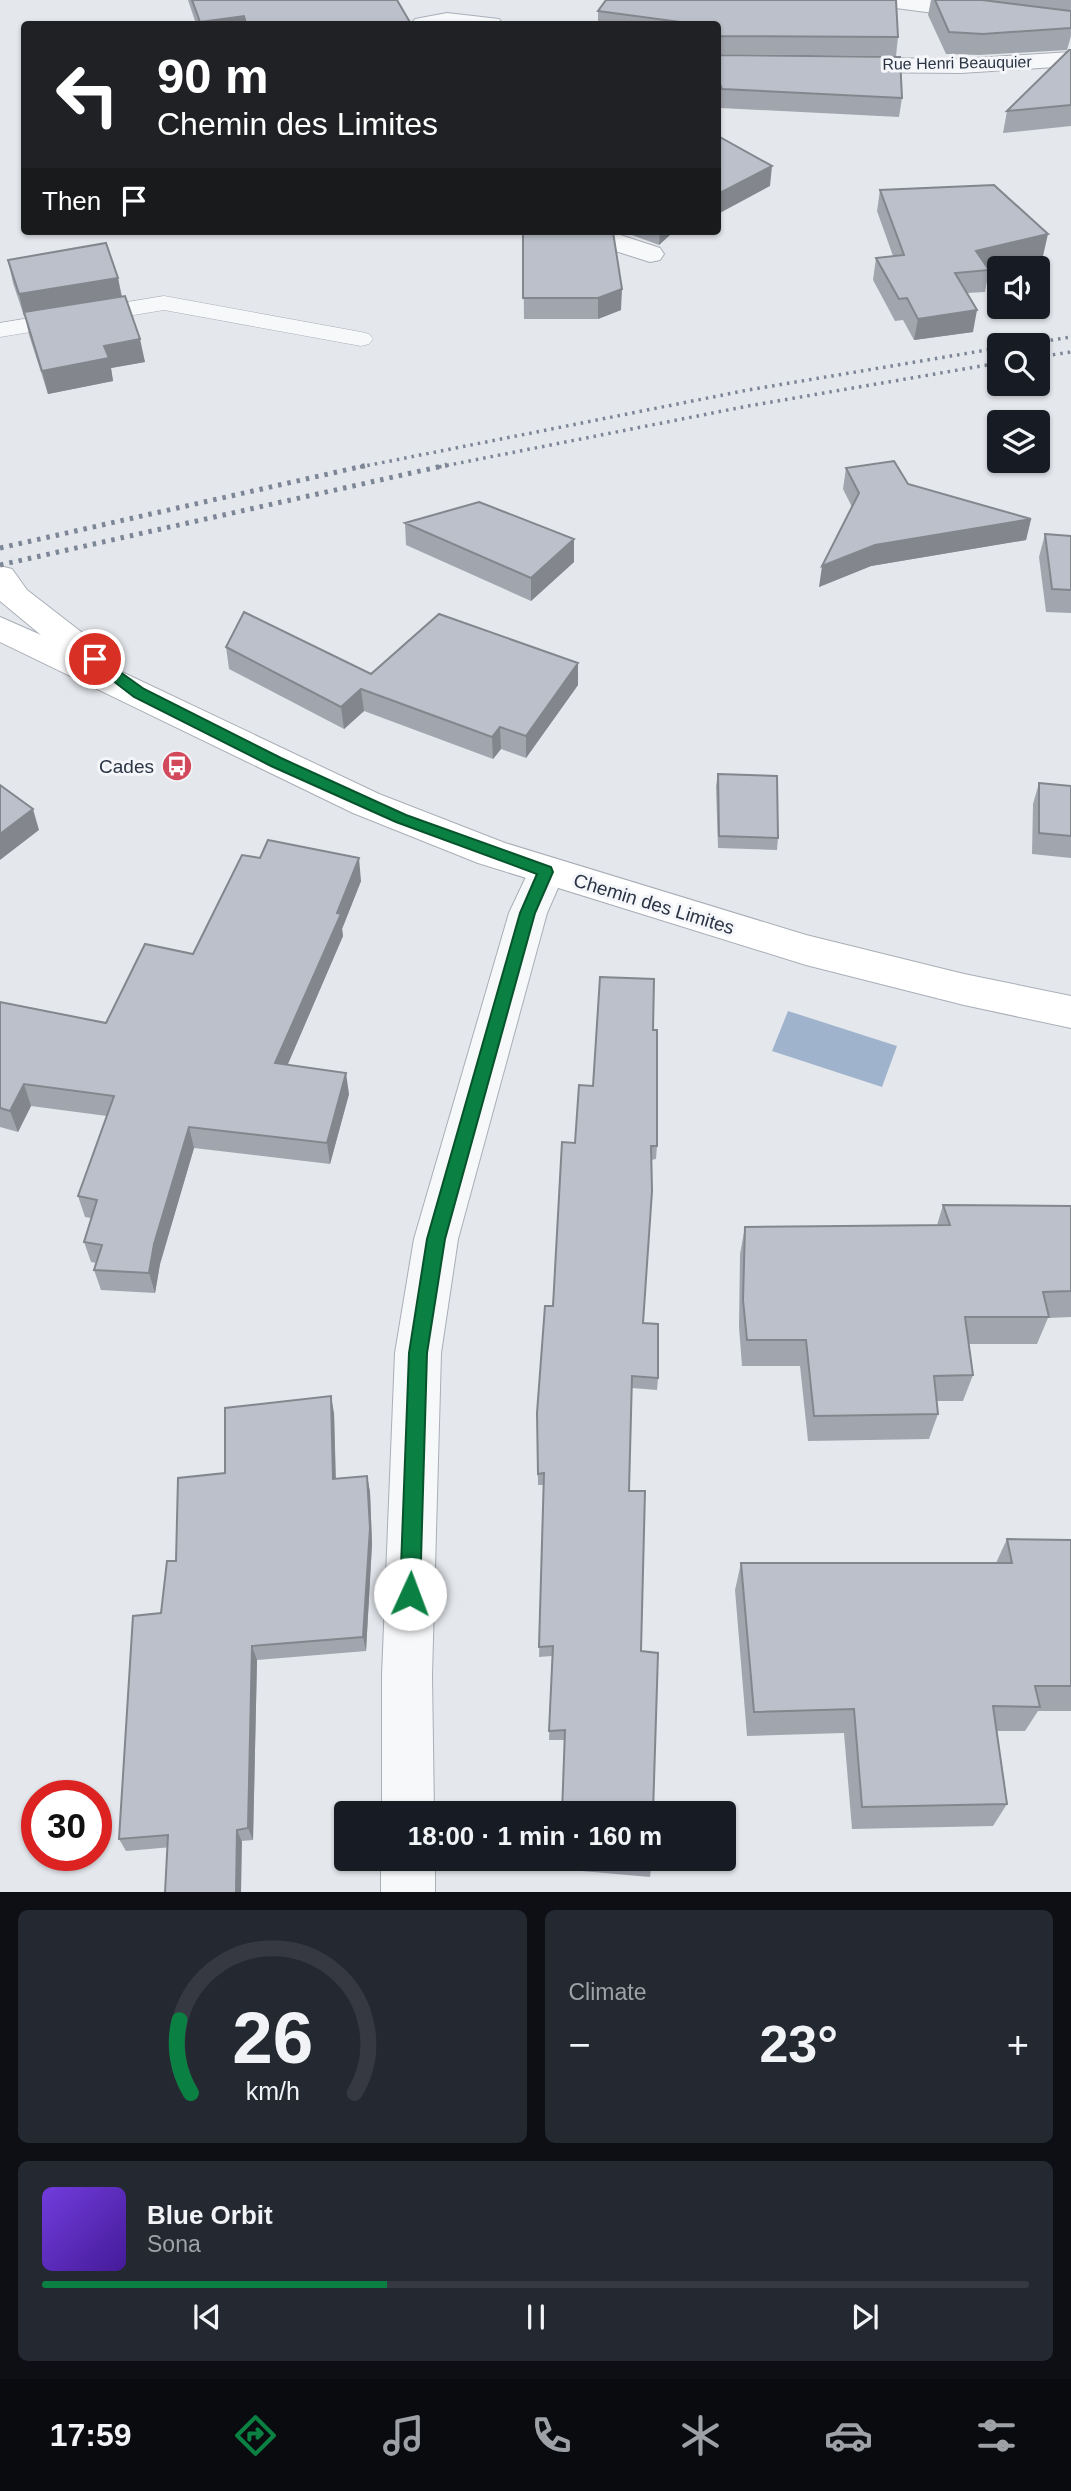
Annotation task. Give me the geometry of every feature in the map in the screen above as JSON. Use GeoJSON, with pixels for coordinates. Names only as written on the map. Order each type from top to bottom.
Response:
{"type":"FeatureCollection","features":[{"type":"Feature","properties":{"kind":"street"},"geometry":{"type":"LineString","coordinates":[[888,0],[1071,24]]}},
{"type":"Feature","properties":{"kind":"street"},"geometry":{"type":"LineString","coordinates":[[441,21],[482,18]]}},
{"type":"Feature","properties":{"kind":"street","name":"Rue Henri Beauquier"},"geometry":{"type":"LineString","coordinates":[[824,64],[961,66],[1071,59]]}},
{"type":"Feature","properties":{"kind":"street"},"geometry":{"type":"LineString","coordinates":[[593,235],[650,254]]}},
{"type":"Feature","properties":{"kind":"street","name":"Chemin des Limites"},"geometry":{"type":"LineString","coordinates":[[0,577],[15,597],[139,693]]}},
{"type":"Feature","properties":{"kind":"street","name":"Chemin des Limites"},"geometry":{"type":"LineString","coordinates":[[0,628],[36,649],[94,671],[276,762],[401,818],[546,872],[824,955],[963,991],[1071,1013]]}},
{"type":"Feature","properties":{"kind":"street"},"geometry":{"type":"LineString","coordinates":[[408,1801],[407,1675],[418,1353],[436,1239],[527,913],[546,872]]}},
{"type":"Feature","properties":{"kind":"street"},"geometry":{"type":"LineString","coordinates":[[408,1871],[408,1892]]}},
{"type":"Feature","properties":{"kind":"lane"},"geometry":{"type":"LineString","coordinates":[[0,330],[164,303],[361,339]]}},
{"type":"Feature","properties":{"kind":"water"},"geometry":{"type":"Polygon","coordinates":[[[788,1011],[897,1046],[882,1087],[772,1051],[788,1011]]]}},
{"type":"Feature","properties":{"kind":"building"},"geometry":{"type":"Polygon","coordinates":[[[192,0],[397,0],[409,21],[245,21],[244,16],[200,21],[192,0]]]}},
{"type":"Feature","properties":{"kind":"building"},"geometry":{"type":"Polygon","coordinates":[[[606,0],[896,0],[898,37],[721,36],[721,21],[673,21],[598,11],[606,0]]]}},
{"type":"Feature","properties":{"kind":"building"},"geometry":{"type":"Polygon","coordinates":[[[935,0],[982,0],[1071,11],[1071,28],[983,34],[949,32],[935,0]]]}},
{"type":"Feature","properties":{"kind":"building"},"geometry":{"type":"Polygon","coordinates":[[[1069,50],[1071,105],[1007,111],[1069,50]]]}},
{"type":"Feature","properties":{"kind":"building"},"geometry":{"type":"Polygon","coordinates":[[[721,55],[900,57],[902,98],[722,89],[721,55]]]}},
{"type":"Feature","properties":{"kind":"building"},"geometry":{"type":"Polygon","coordinates":[[[721,138],[772,166],[721,192],[721,138]]]}},
{"type":"Feature","properties":{"kind":"building"},"geometry":{"type":"Polygon","coordinates":[[[994,185],[1048,234],[976,251],[987,270],[955,273],[977,310],[918,319],[907,298],[899,299],[876,258],[904,255],[880,190],[994,185]]]}},
{"type":"Feature","properties":{"kind":"building"},"geometry":{"type":"Polygon","coordinates":[[[523,235],[613,235],[622,289],[598,298],[523,298],[523,235]]]}},
{"type":"Feature","properties":{"kind":"building"},"geometry":{"type":"Polygon","coordinates":[[[106,243],[118,278],[19,294],[8,260],[106,243]]]}},
{"type":"Feature","properties":{"kind":"building"},"geometry":{"type":"Polygon","coordinates":[[[125,296],[140,339],[104,346],[109,358],[42,371],[24,312],[125,296]]]}},
{"type":"Feature","properties":{"kind":"building"},"geometry":{"type":"Polygon","coordinates":[[[894,461],[908,484],[1031,519],[875,545],[822,566],[859,493],[846,468],[894,461]]]}},
{"type":"Feature","properties":{"kind":"building"},"geometry":{"type":"Polygon","coordinates":[[[479,502],[574,539],[531,578],[405,523],[479,502]]]}},
{"type":"Feature","properties":{"kind":"building"},"geometry":{"type":"Polygon","coordinates":[[[1045,534],[1071,536],[1071,590],[1052,589],[1045,534]]]}},
{"type":"Feature","properties":{"kind":"building"},"geometry":{"type":"Polygon","coordinates":[[[244,612],[371,674],[439,614],[578,663],[526,736],[500,727],[492,737],[361,689],[341,707],[226,647],[244,612]]]}},
{"type":"Feature","properties":{"kind":"building"},"geometry":{"type":"Polygon","coordinates":[[[718,774],[777,776],[778,838],[719,836],[718,774]]]}},
{"type":"Feature","properties":{"kind":"building"},"geometry":{"type":"Polygon","coordinates":[[[1039,783],[1071,786],[1071,836],[1039,833],[1039,783]]]}},
{"type":"Feature","properties":{"kind":"building"},"geometry":{"type":"Polygon","coordinates":[[[0,785],[33,809],[0,834],[0,785]]]}},
{"type":"Feature","properties":{"kind":"building"},"geometry":{"type":"Polygon","coordinates":[[[268,840],[359,858],[337,913],[341,914],[275,1063],[346,1073],[327,1143],[189,1127],[154,1244],[149,1273],[94,1270],[102,1245],[84,1242],[97,1200],[78,1196],[114,1096],[24,1084],[10,1111],[0,1108],[0,1002],[106,1023],[145,944],[193,954],[242,855],[260,858],[268,840]]]}},
{"type":"Feature","properties":{"kind":"building"},"geometry":{"type":"Polygon","coordinates":[[[600,977],[654,979],[657,1146],[651,1146],[652,1191],[643,1323],[658,1324],[658,1378],[632,1376],[629,1491],[645,1491],[641,1651],[658,1653],[653,1801],[562,1801],[565,1730],[549,1731],[553,1646],[539,1647],[544,1473],[538,1474],[537,1413],[545,1306],[553,1306],[562,1142],[575,1143],[579,1085],[593,1086],[600,977]]]}},
{"type":"Feature","properties":{"kind":"building"},"geometry":{"type":"Polygon","coordinates":[[[943,1205],[1071,1206],[1071,1291],[1043,1292],[1049,1317],[965,1317],[973,1375],[934,1376],[938,1414],[814,1416],[806,1340],[747,1340],[743,1300],[745,1227],[950,1225],[943,1205]]]}},
{"type":"Feature","properties":{"kind":"building"},"geometry":{"type":"Polygon","coordinates":[[[331,1396],[333,1479],[367,1476],[370,1528],[363,1637],[252,1646],[248,1828],[237,1830],[236,1892],[165,1892],[168,1835],[119,1839],[133,1616],[161,1613],[167,1561],[176,1561],[178,1478],[225,1473],[225,1408],[331,1396]]]}},
{"type":"Feature","properties":{"kind":"building"},"geometry":{"type":"Polygon","coordinates":[[[1007,1539],[1071,1540],[1071,1686],[1035,1686],[1040,1707],[993,1706],[1007,1804],[862,1807],[854,1709],[754,1712],[741,1563],[1012,1563],[1007,1539]]]}},
{"type":"Feature","properties":{"kind":"railway"},"geometry":{"type":"LineString","coordinates":[[1050,340],[1071,337]]}},
{"type":"Feature","properties":{"kind":"railway"},"geometry":{"type":"LineString","coordinates":[[360,467],[748,390],[987,350]]}},
{"type":"Feature","properties":{"kind":"railway"},"geometry":{"type":"LineString","coordinates":[[1050,355],[1071,352]]}},
{"type":"Feature","properties":{"kind":"railway"},"geometry":{"type":"LineString","coordinates":[[439,467],[748,406],[987,365]]}},
{"type":"Feature","properties":{"kind":"railway"},"geometry":{"type":"LineString","coordinates":[[0,548],[368,465]]}},
{"type":"Feature","properties":{"kind":"railway"},"geometry":{"type":"LineString","coordinates":[[0,565],[447,465]]}},
{"type":"Feature","properties":{"kind":"place","name":"Cades"},"geometry":{"type":"Point","coordinates":[177,766]}},
{"type":"Feature","properties":{"kind":"route"},"geometry":{"type":"LineString","coordinates":[[95,659],[139,693],[276,762],[401,818],[546,872],[527,913],[436,1239],[418,1353],[410,1594]]}}]}
